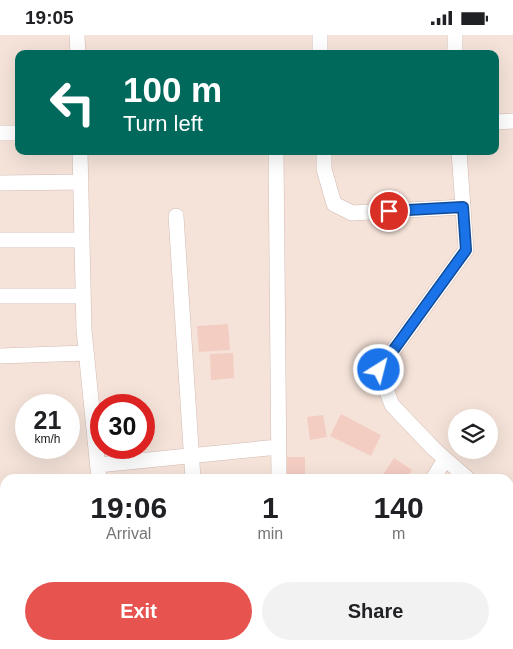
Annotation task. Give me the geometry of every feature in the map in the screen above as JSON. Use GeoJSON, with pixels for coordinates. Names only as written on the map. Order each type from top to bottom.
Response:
{"type":"FeatureCollection","features":[{"type":"Feature","properties":{"kind":"street"},"geometry":{"type":"LineString","coordinates":[[77,35],[78,50]]}},
{"type":"Feature","properties":{"kind":"street"},"geometry":{"type":"LineString","coordinates":[[320,35],[320,50]]}},
{"type":"Feature","properties":{"kind":"street"},"geometry":{"type":"LineString","coordinates":[[454,35],[455,50]]}},
{"type":"Feature","properties":{"kind":"street"},"geometry":{"type":"LineString","coordinates":[[499,122],[513,121]]}},
{"type":"Feature","properties":{"kind":"street"},"geometry":{"type":"LineString","coordinates":[[0,133],[15,133]]}},
{"type":"Feature","properties":{"kind":"street"},"geometry":{"type":"LineString","coordinates":[[80,155],[86,353],[98,472],[191,455],[278,447]]}},
{"type":"Feature","properties":{"kind":"street"},"geometry":{"type":"LineString","coordinates":[[276,155],[279,474]]}},
{"type":"Feature","properties":{"kind":"street"},"geometry":{"type":"LineString","coordinates":[[324,155],[324,169],[334,203],[352,213],[463,207]]}},
{"type":"Feature","properties":{"kind":"street"},"geometry":{"type":"LineString","coordinates":[[459,155],[466,250],[379,370],[392,405],[462,474]]}},
{"type":"Feature","properties":{"kind":"street"},"geometry":{"type":"LineString","coordinates":[[0,183],[81,182]]}},
{"type":"Feature","properties":{"kind":"street"},"geometry":{"type":"LineString","coordinates":[[176,216],[193,474]]}},
{"type":"Feature","properties":{"kind":"street"},"geometry":{"type":"LineString","coordinates":[[0,241],[82,240]]}},
{"type":"Feature","properties":{"kind":"street"},"geometry":{"type":"LineString","coordinates":[[0,296],[83,296]]}},
{"type":"Feature","properties":{"kind":"street"},"geometry":{"type":"LineString","coordinates":[[0,355],[86,353]]}},
{"type":"Feature","properties":{"kind":"street"},"geometry":{"type":"LineString","coordinates":[[437,474],[445,459]]}},
{"type":"Feature","properties":{"kind":"shaded area"},"geometry":{"type":"Polygon","coordinates":[[[0,35],[513,35],[513,474],[0,474],[0,35]]]}},
{"type":"Feature","properties":{"kind":"building"},"geometry":{"type":"Polygon","coordinates":[[[228,324],[230,350],[199,352],[197,326],[228,324]]]}},
{"type":"Feature","properties":{"kind":"building"},"geometry":{"type":"Polygon","coordinates":[[[233,353],[234,378],[211,380],[210,354],[233,353]]]}},
{"type":"Feature","properties":{"kind":"building"},"geometry":{"type":"Polygon","coordinates":[[[341,414],[381,435],[371,456],[330,436],[341,414]]]}},
{"type":"Feature","properties":{"kind":"building"},"geometry":{"type":"Polygon","coordinates":[[[323,415],[327,437],[310,440],[307,417],[323,415]]]}},
{"type":"Feature","properties":{"kind":"building"},"geometry":{"type":"Polygon","coordinates":[[[287,457],[305,457],[305,474],[287,474],[287,457]]]}},
{"type":"Feature","properties":{"kind":"building"},"geometry":{"type":"Polygon","coordinates":[[[394,458],[412,470],[409,474],[383,474],[394,458]]]}},
{"type":"Feature","properties":{"kind":"route"},"geometry":{"type":"LineString","coordinates":[[379,370],[466,250],[463,207],[389,211]]}}]}
